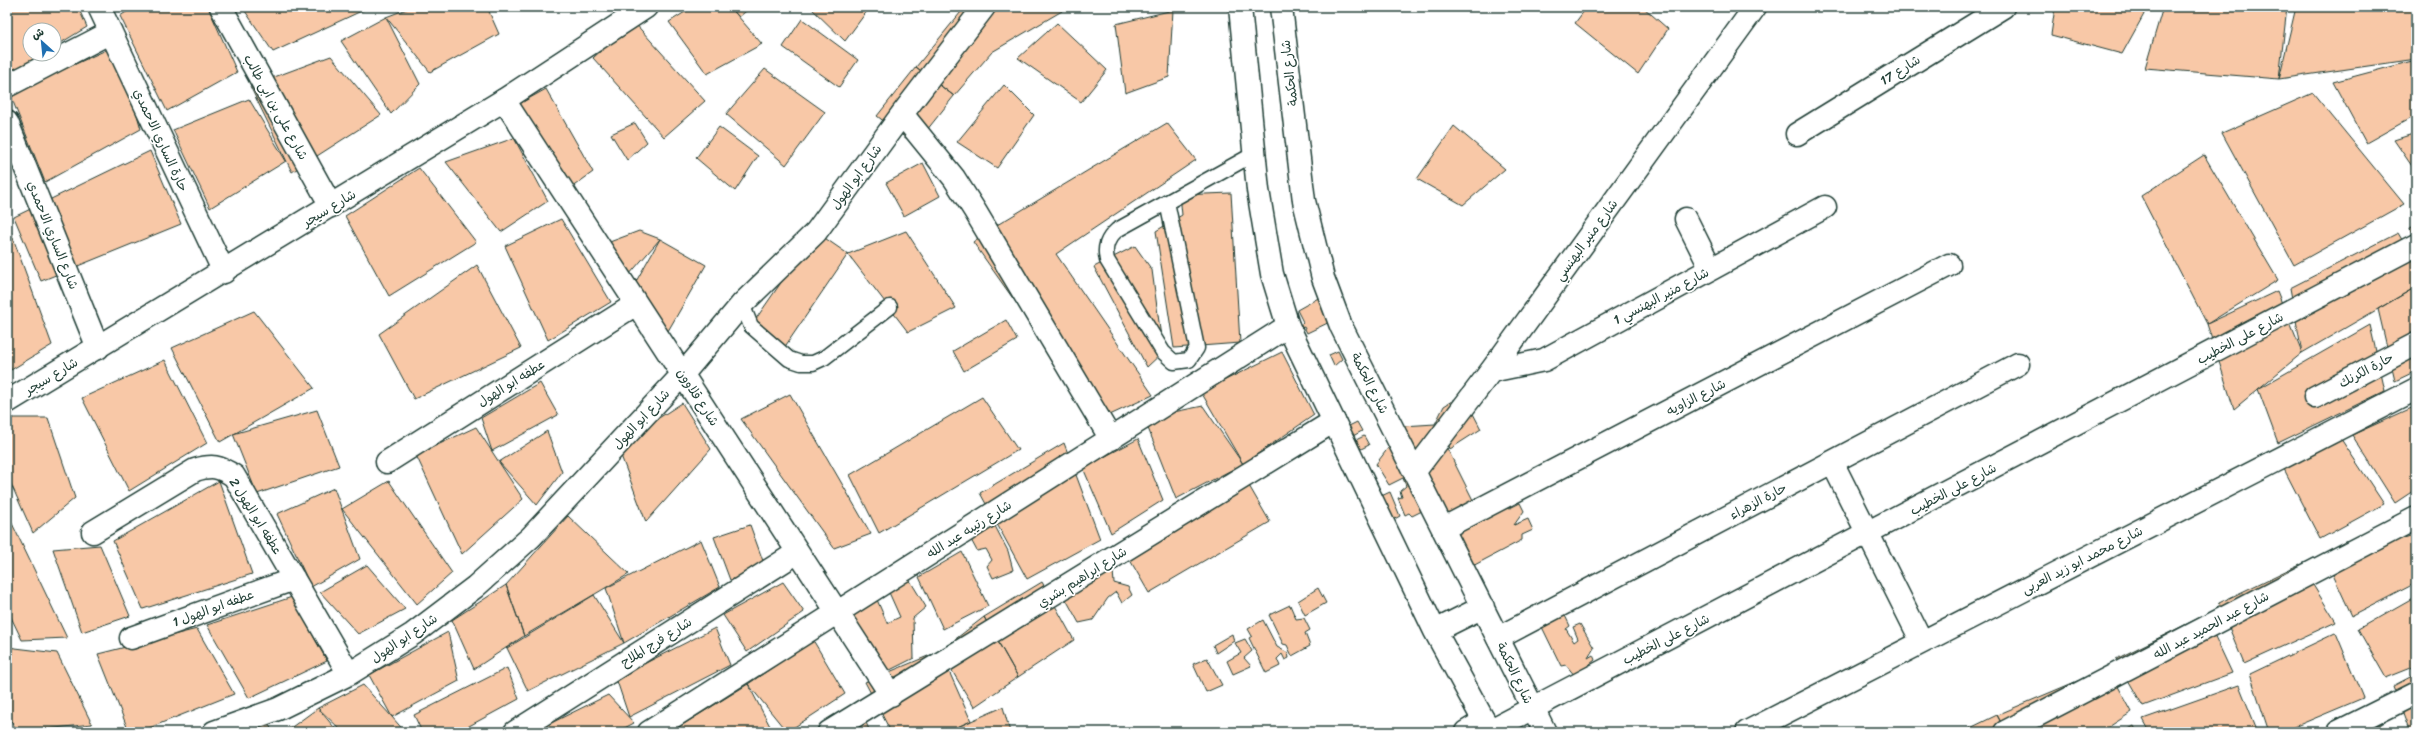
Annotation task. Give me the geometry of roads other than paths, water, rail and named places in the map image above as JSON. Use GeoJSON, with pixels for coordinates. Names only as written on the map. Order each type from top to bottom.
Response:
{"type":"FeatureCollection","features":[{"type":"Feature","properties":{"kind":"street","name":"حارة الساري الاحمدي"},"geometry":{"type":"LineString","coordinates":[[99,7],[224,272]]}},
{"type":"Feature","properties":{"kind":"street","name":"شارع على بن ابى طالب"},"geometry":{"type":"LineString","coordinates":[[221,7],[331,206]]}},
{"type":"Feature","properties":{"kind":"street","name":"شارع سيجر"},"geometry":{"type":"LineString","coordinates":[[7,402],[224,272],[504,100],[646,7]]}},
{"type":"Feature","properties":{"kind":"street","name":"شارع ابو الهول"},"geometry":{"type":"LineString","coordinates":[[214,732],[278,709],[349,674],[413,634],[475,587],[531,537],[683,374],[742,304],[816,232],[902,114],[984,7]]}},
{"type":"Feature","properties":{"kind":"street"},"geometry":{"type":"LineString","coordinates":[[1240,7],[1258,190],[1272,274],[1288,326],[1482,729]]}},
{"type":"Feature","properties":{"kind":"street","name":"شارع الحكمة"},"geometry":{"type":"LineString","coordinates":[[1281,7],[1304,201],[1323,278],[1341,326],[1444,528],[1544,732]]}},
{"type":"Feature","properties":{"kind":"street","name":"شارع منير البهنسي"},"geometry":{"type":"LineString","coordinates":[[1414,471],[1491,370],[1756,7]]}},
{"type":"Feature","properties":{"kind":"street","name":"شارع 17"},"geometry":{"type":"LineString","coordinates":[[1797,134],[2003,7]]}},
{"type":"Feature","properties":{"kind":"street"},"geometry":{"type":"LineString","coordinates":[[7,86],[111,32]]}},
{"type":"Feature","properties":{"kind":"street","name":"شارع قلاوون"},"geometry":{"type":"LineString","coordinates":[[504,100],[890,694]]}},
{"type":"Feature","properties":{"kind":"street"},"geometry":{"type":"LineString","coordinates":[[902,114],[954,178],[1111,439]]}},
{"type":"Feature","properties":{"kind":"street","name":"شارع الساري الاحمدي"},"geometry":{"type":"LineString","coordinates":[[7,122],[98,348]]}},
{"type":"Feature","properties":{"kind":"street","name":"شارع منير البهنسي 1"},"geometry":{"type":"LineString","coordinates":[[1491,370],[1544,360],[1825,207]]}},
{"type":"Feature","properties":{"kind":"street"},"geometry":{"type":"LineString","coordinates":[[1686,219],[1711,269]]}},
{"type":"Feature","properties":{"kind":"street","name":"شارع على الخطيب"},"geometry":{"type":"LineString","coordinates":[[1482,729],[1533,708],[1868,534],[2416,245]]}},
{"type":"Feature","properties":{"kind":"street","name":"شارع الزاويه"},"geometry":{"type":"LineString","coordinates":[[1444,528],[1949,265]]}},
{"type":"Feature","properties":{"kind":"street","name":"عطفه ابو الهول"},"geometry":{"type":"LineString","coordinates":[[387,462],[636,304]]}},
{"type":"Feature","properties":{"kind":"street","name":"شارع رتيبه عبد الله"},"geometry":{"type":"LineString","coordinates":[[649,732],[1288,326]]}},
{"type":"Feature","properties":{"kind":"street","name":"حارة الكرنك"},"geometry":{"type":"LineString","coordinates":[[2316,397],[2416,344]]}},
{"type":"Feature","properties":{"kind":"street","name":"حارة الزهراء"},"geometry":{"type":"LineString","coordinates":[[1498,638],[2018,364]]}},
{"type":"Feature","properties":{"kind":"street","name":"شارع محمد ابو زيد العربى"},"geometry":{"type":"LineString","coordinates":[[1747,732],[2416,389]]}},
{"type":"Feature","properties":{"kind":"street","name":"شارع ابراهيم بشري"},"geometry":{"type":"LineString","coordinates":[[829,732],[1334,421]]}},
{"type":"Feature","properties":{"kind":"street"},"geometry":{"type":"LineString","coordinates":[[1832,462],[1922,642]]}},
{"type":"Feature","properties":{"kind":"street","name":"عطفه ابو الهول 2"},"geometry":{"type":"LineString","coordinates":[[93,532],[195,470],[207,466],[219,466],[234,476],[349,674]]}},
{"type":"Feature","properties":{"kind":"street","name":"شارع عبد الحميد عبد الله"},"geometry":{"type":"LineString","coordinates":[[2005,732],[2416,518]]}},
{"type":"Feature","properties":{"kind":"street","name":"شارع فرج الملاح"},"geometry":{"type":"LineString","coordinates":[[515,732],[798,552]]}},
{"type":"Feature","properties":{"kind":"street","name":"عطفه ابو الهول 1"},"geometry":{"type":"LineString","coordinates":[[131,638],[294,579]]}},
{"type":"Feature","properties":{"kind":"street"},"geometry":{"type":"LineString","coordinates":[[1436,631],[1483,607]]}},
{"type":"Feature","properties":{"kind":"street"},"geometry":{"type":"LineString","coordinates":[[2338,732],[2416,693]]}},
{"type":"Feature","properties":{"kind":"lane"},"geometry":{"type":"LineString","coordinates":[[1166,202],[1196,348],[1189,360],[1174,362],[1163,352],[1108,260],[1106,252],[1110,236],[1117,230],[1166,202],[1254,154]]}},
{"type":"Feature","properties":{"kind":"lane"},"geometry":{"type":"LineString","coordinates":[[742,304],[751,326],[789,360],[801,363],[813,363],[824,358],[890,307]]}}]}
